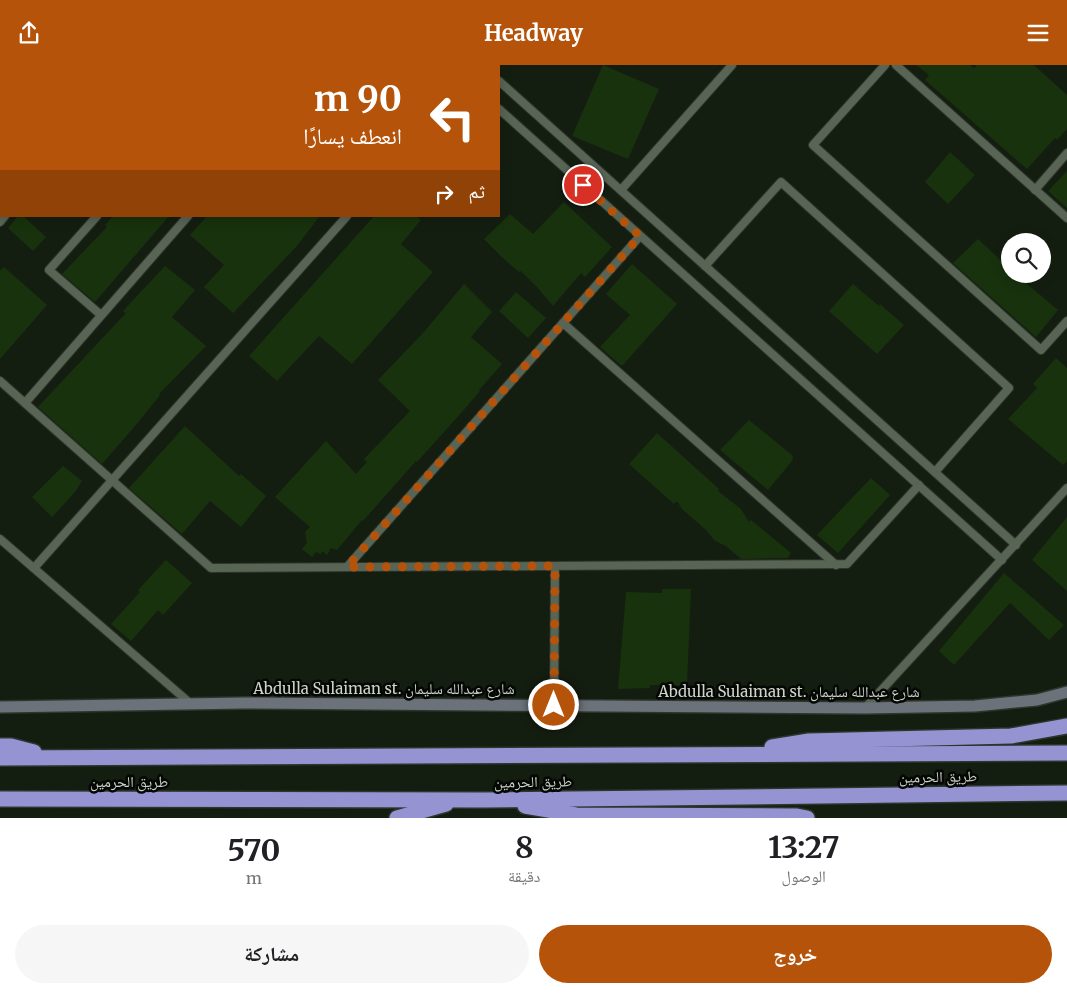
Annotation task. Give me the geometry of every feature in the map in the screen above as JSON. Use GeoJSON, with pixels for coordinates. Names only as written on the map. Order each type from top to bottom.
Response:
{"type":"FeatureCollection","features":[{"type":"Feature","properties":{"kind":"highway"},"geometry":{"type":"LineString","coordinates":[[714,755],[810,741],[1010,736],[1067,726]]}},
{"type":"Feature","properties":{"kind":"highway"},"geometry":{"type":"LineString","coordinates":[[0,746],[11,746],[53,757]]}},
{"type":"Feature","properties":{"kind":"highway","name":"طريق الحرمين"},"geometry":{"type":"LineString","coordinates":[[0,758],[1067,753]]}},
{"type":"Feature","properties":{"kind":"highway","name":"طريق الحرمين"},"geometry":{"type":"LineString","coordinates":[[0,799],[484,800],[1067,793]]}},
{"type":"Feature","properties":{"kind":"highway"},"geometry":{"type":"LineString","coordinates":[[397,818],[464,799]]}},
{"type":"Feature","properties":{"kind":"highway"},"geometry":{"type":"LineString","coordinates":[[484,800],[576,815],[797,816],[807,818]]}},
{"type":"Feature","properties":{"kind":"main road","name":"Abdulla Sulaiman st. شارع عبدالله سليمان"},"geometry":{"type":"LineString","coordinates":[[0,707],[191,704],[865,708],[975,706],[1037,700],[1067,692]]}},
{"type":"Feature","properties":{"kind":"street"},"geometry":{"type":"LineString","coordinates":[[621,190],[732,65]]}},
{"type":"Feature","properties":{"kind":"street"},"geometry":{"type":"LineString","coordinates":[[885,65],[813,145],[1042,350],[1067,321]]}},
{"type":"Feature","properties":{"kind":"street"},"geometry":{"type":"LineString","coordinates":[[896,65],[1067,219]]}},
{"type":"Feature","properties":{"kind":"street"},"geometry":{"type":"LineString","coordinates":[[500,82],[1016,545]]}},
{"type":"Feature","properties":{"kind":"street"},"geometry":{"type":"LineString","coordinates":[[500,110],[1002,560]]}},
{"type":"Feature","properties":{"kind":"street"},"geometry":{"type":"LineString","coordinates":[[1035,189],[1067,153]]}},
{"type":"Feature","properties":{"kind":"street"},"geometry":{"type":"LineString","coordinates":[[705,266],[781,182],[1009,388],[935,472]]}},
{"type":"Feature","properties":{"kind":"street"},"geometry":{"type":"LineString","coordinates":[[96,217],[49,271],[101,315]]}},
{"type":"Feature","properties":{"kind":"street"},"geometry":{"type":"LineString","coordinates":[[25,403],[187,217]]}},
{"type":"Feature","properties":{"kind":"street"},"geometry":{"type":"LineString","coordinates":[[34,568],[346,217]]}},
{"type":"Feature","properties":{"kind":"street"},"geometry":{"type":"LineString","coordinates":[[347,567],[640,236]]}},
{"type":"Feature","properties":{"kind":"street"},"geometry":{"type":"LineString","coordinates":[[563,323],[836,565]]}},
{"type":"Feature","properties":{"kind":"street"},"geometry":{"type":"LineString","coordinates":[[0,381],[212,568],[847,565],[919,485]]}},
{"type":"Feature","properties":{"kind":"street"},"geometry":{"type":"LineString","coordinates":[[865,708],[1067,488]]}},
{"type":"Feature","properties":{"kind":"street"},"geometry":{"type":"LineString","coordinates":[[0,539],[191,704]]}},
{"type":"Feature","properties":{"kind":"street"},"geometry":{"type":"LineString","coordinates":[[554,705],[555,566]]}},
{"type":"Feature","properties":{"kind":"building"},"geometry":{"type":"Polygon","coordinates":[[[603,65],[659,89],[628,159],[572,136],[603,65]]]}},
{"type":"Feature","properties":{"kind":"building"},"geometry":{"type":"Polygon","coordinates":[[[916,65],[970,65],[974,68],[977,65],[1034,65],[1067,95],[1067,129],[1057,140],[1055,138],[1027,169],[925,80],[929,75],[916,65]]]}},
{"type":"Feature","properties":{"kind":"building"},"geometry":{"type":"Polygon","coordinates":[[[950,152],[975,175],[948,204],[925,182],[950,152]]]}},
{"type":"Feature","properties":{"kind":"building"},"geometry":{"type":"Polygon","coordinates":[[[1067,171],[1067,208],[1048,191],[1067,171]]]}},
{"type":"Feature","properties":{"kind":"building"},"geometry":{"type":"Polygon","coordinates":[[[564,202],[612,247],[585,277],[581,273],[553,306],[521,271],[519,272],[484,239],[510,214],[533,234],[564,202]]]}},
{"type":"Feature","properties":{"kind":"building"},"geometry":{"type":"Polygon","coordinates":[[[17,217],[24,217],[46,237],[33,251],[8,228],[17,217]]]}},
{"type":"Feature","properties":{"kind":"building"},"geometry":{"type":"Polygon","coordinates":[[[112,217],[168,217],[95,302],[62,274],[107,227],[105,225],[112,217]]]}},
{"type":"Feature","properties":{"kind":"building"},"geometry":{"type":"Polygon","coordinates":[[[206,217],[319,217],[296,247],[233,313],[204,287],[224,265],[190,235],[206,217]]]}},
{"type":"Feature","properties":{"kind":"building"},"geometry":{"type":"Polygon","coordinates":[[[373,217],[417,217],[421,220],[401,244],[433,272],[352,364],[319,336],[277,381],[249,356],[373,217]]]}},
{"type":"Feature","properties":{"kind":"building"},"geometry":{"type":"Polygon","coordinates":[[[978,239],[1001,261],[1001,283],[1026,283],[1058,310],[1036,337],[953,263],[978,239]]]}},
{"type":"Feature","properties":{"kind":"building"},"geometry":{"type":"Polygon","coordinates":[[[632,264],[677,304],[622,366],[600,347],[630,315],[606,294],[632,264]]]}},
{"type":"Feature","properties":{"kind":"building"},"geometry":{"type":"Polygon","coordinates":[[[165,266],[195,290],[172,317],[206,346],[159,394],[140,420],[102,464],[38,407],[126,313],[123,311],[165,266]]]}},
{"type":"Feature","properties":{"kind":"building"},"geometry":{"type":"Polygon","coordinates":[[[4,267],[47,305],[0,359],[0,271],[4,267]]]}},
{"type":"Feature","properties":{"kind":"building"},"geometry":{"type":"Polygon","coordinates":[[[464,284],[492,312],[471,337],[502,364],[462,412],[362,520],[337,550],[331,548],[327,555],[323,551],[320,554],[316,552],[312,557],[302,549],[307,543],[305,532],[310,527],[275,497],[326,441],[356,474],[367,462],[364,459],[410,411],[378,380],[424,332],[464,284]]]}},
{"type":"Feature","properties":{"kind":"building"},"geometry":{"type":"Polygon","coordinates":[[[853,284],[904,325],[877,354],[829,311],[853,284]]]}},
{"type":"Feature","properties":{"kind":"building"},"geometry":{"type":"Polygon","coordinates":[[[516,292],[546,318],[528,338],[499,311],[516,292]]]}},
{"type":"Feature","properties":{"kind":"building"},"geometry":{"type":"Polygon","coordinates":[[[1056,358],[1067,368],[1067,461],[1063,465],[1008,419],[1037,388],[1033,384],[1056,358]]]}},
{"type":"Feature","properties":{"kind":"building"},"geometry":{"type":"Polygon","coordinates":[[[749,420],[792,455],[793,458],[768,490],[720,450],[749,420]]]}},
{"type":"Feature","properties":{"kind":"building"},"geometry":{"type":"Polygon","coordinates":[[[185,426],[239,476],[241,474],[266,496],[241,527],[210,501],[182,534],[129,488],[185,426]]]}},
{"type":"Feature","properties":{"kind":"building"},"geometry":{"type":"Polygon","coordinates":[[[657,433],[719,489],[718,491],[741,509],[749,522],[751,520],[791,553],[788,558],[741,559],[726,546],[715,541],[706,530],[682,509],[677,501],[674,504],[629,464],[657,433]]]}},
{"type":"Feature","properties":{"kind":"building"},"geometry":{"type":"Polygon","coordinates":[[[63,466],[82,481],[75,492],[52,517],[32,497],[63,466]]]}},
{"type":"Feature","properties":{"kind":"building"},"geometry":{"type":"Polygon","coordinates":[[[871,478],[890,495],[838,553],[817,535],[871,478]]]}},
{"type":"Feature","properties":{"kind":"building"},"geometry":{"type":"Polygon","coordinates":[[[1067,517],[1067,591],[1032,560],[1067,517]]]}},
{"type":"Feature","properties":{"kind":"building"},"geometry":{"type":"Polygon","coordinates":[[[166,560],[192,583],[163,615],[158,610],[131,641],[111,624],[140,592],[138,590],[166,560]]]}},
{"type":"Feature","properties":{"kind":"building"},"geometry":{"type":"Polygon","coordinates":[[[1004,573],[1064,625],[1049,640],[1010,603],[954,665],[939,651],[1004,573]]]}},
{"type":"Feature","properties":{"kind":"building"},"geometry":{"type":"Polygon","coordinates":[[[662,589],[691,589],[687,685],[650,685],[650,688],[618,689],[626,592],[662,593],[662,589]]]}},
{"type":"Feature","properties":{"kind":"route"},"geometry":{"type":"LineString","coordinates":[[554,705],[555,566],[347,567],[640,236],[583,185]]}}]}
